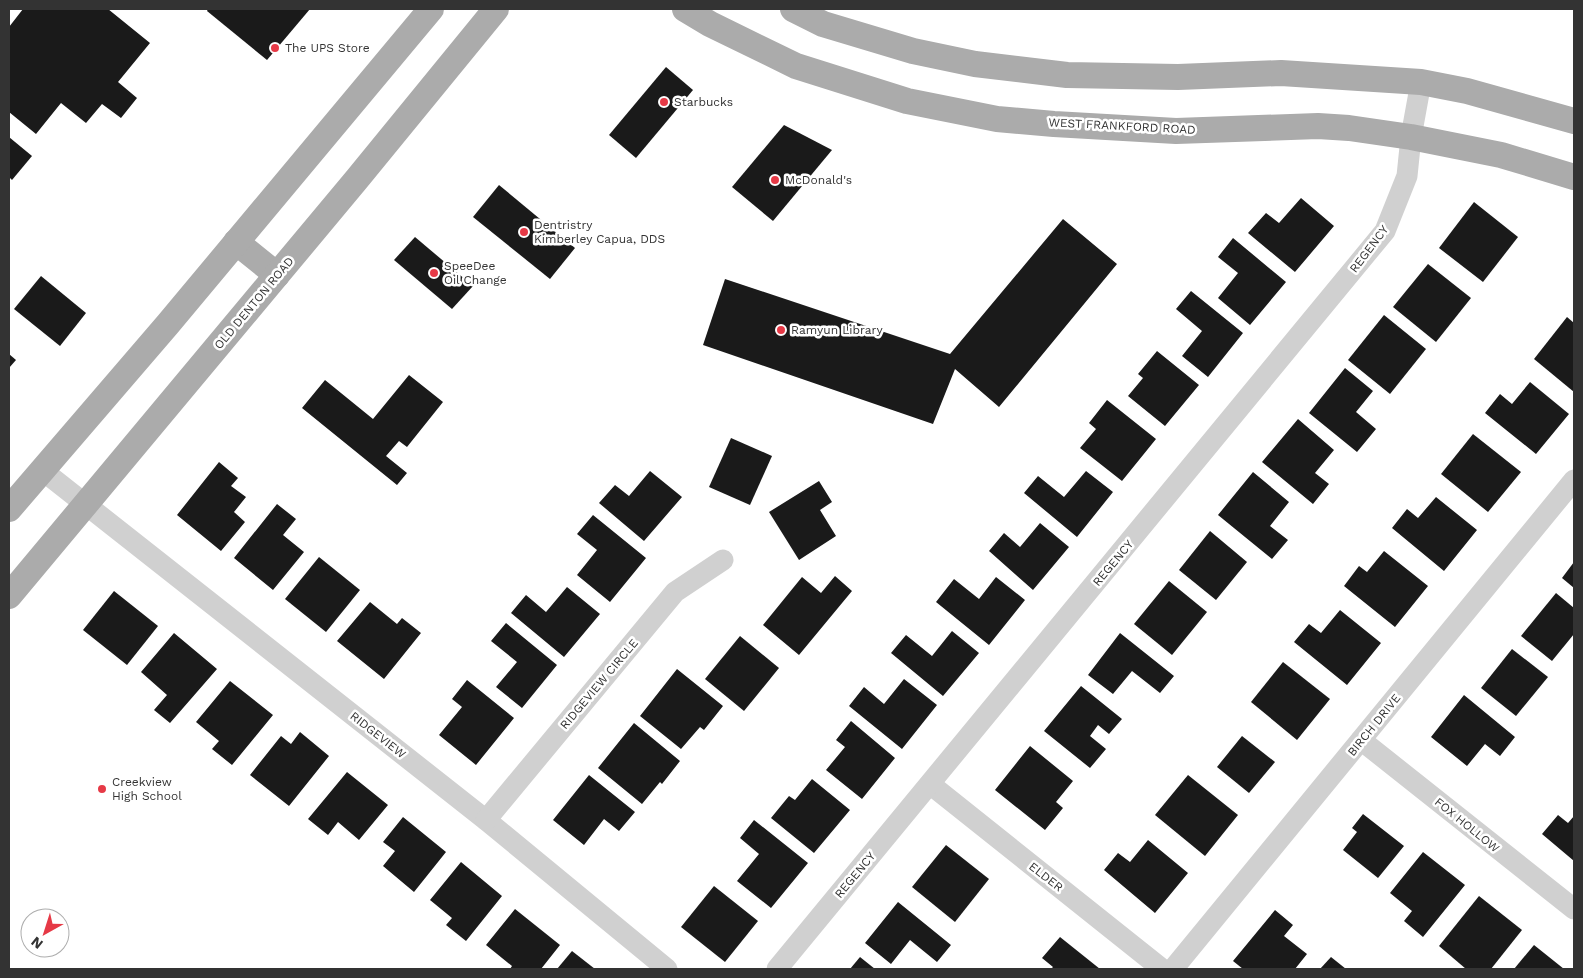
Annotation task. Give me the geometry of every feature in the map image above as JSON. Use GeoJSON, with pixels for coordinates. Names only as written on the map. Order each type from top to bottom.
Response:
{"type":"FeatureCollection","features":[{"type":"Feature","properties":{"kind":"main road"},"geometry":{"type":"LineString","coordinates":[[9,509],[162,331],[430,9]]}},
{"type":"Feature","properties":{"kind":"main road","name":"OLD DENTON ROAD"},"geometry":{"type":"LineString","coordinates":[[9,596],[496,9]]}},
{"type":"Feature","properties":{"kind":"main road","name":"WEST FRANKFORD ROAD"},"geometry":{"type":"LineString","coordinates":[[685,9],[710,24],[796,66],[907,101],[997,119],[1176,131],[1318,126],[1349,128],[1411,137],[1501,155],[1574,177]]}},
{"type":"Feature","properties":{"kind":"main road"},"geometry":{"type":"LineString","coordinates":[[793,9],[823,24],[904,48],[984,66],[1067,75],[1178,77],[1281,74],[1421,82],[1467,92],[1574,121]]}},
{"type":"Feature","properties":{"kind":"main road"},"geometry":{"type":"LineString","coordinates":[[236,242],[277,275]]}},
{"type":"Feature","properties":{"kind":"street","name":"REGENCY"},"geometry":{"type":"LineString","coordinates":[[777,969],[1385,231],[1407,176],[1411,137],[1421,82]]}},
{"type":"Feature","properties":{"kind":"street","name":"RIDGEVIEW"},"geometry":{"type":"LineString","coordinates":[[42,470],[486,820],[667,969]]}},
{"type":"Feature","properties":{"kind":"street","name":"BIRCH DRIVE"},"geometry":{"type":"LineString","coordinates":[[1173,969],[1574,480]]}},
{"type":"Feature","properties":{"kind":"street","name":"RIDGEVIEW CIRCLE"},"geometry":{"type":"LineString","coordinates":[[486,820],[675,592],[723,560]]}},
{"type":"Feature","properties":{"kind":"street","name":"FOX HOLLOW"},"geometry":{"type":"LineString","coordinates":[[1362,740],[1574,909]]}},
{"type":"Feature","properties":{"kind":"street","name":"ELDER"},"geometry":{"type":"LineString","coordinates":[[930,784],[1162,969]]}},
{"type":"Feature","properties":{"kind":"building"},"geometry":{"type":"Polygon","coordinates":[[[23,9],[108,9],[150,43],[118,82],[137,98],[121,118],[102,104],[86,123],[61,103],[36,134],[9,112],[9,27],[23,9]]]}},
{"type":"Feature","properties":{"kind":"building"},"geometry":{"type":"Polygon","coordinates":[[[208,9],[310,9],[267,60],[207,11],[208,9]]]}},
{"type":"Feature","properties":{"kind":"building"},"geometry":{"type":"Polygon","coordinates":[[[666,67],[693,90],[636,158],[609,135],[666,67]]]}},
{"type":"Feature","properties":{"kind":"building"},"geometry":{"type":"Polygon","coordinates":[[[784,125],[832,150],[773,221],[732,187],[784,125]]]}},
{"type":"Feature","properties":{"kind":"building"},"geometry":{"type":"Polygon","coordinates":[[[9,137],[32,156],[12,180],[9,177],[9,137]]]}},
{"type":"Feature","properties":{"kind":"building","name":"Dentristry Kimberley Capua, DDS"},"geometry":{"type":"Polygon","coordinates":[[[499,185],[575,248],[550,279],[473,217],[499,185]]]}},
{"type":"Feature","properties":{"kind":"building"},"geometry":{"type":"Polygon","coordinates":[[[1301,198],[1334,226],[1295,272],[1248,233],[1266,213],[1279,223],[1301,198]]]}},
{"type":"Feature","properties":{"kind":"building"},"geometry":{"type":"Polygon","coordinates":[[[1474,202],[1518,237],[1483,282],[1439,248],[1474,202]]]}},
{"type":"Feature","properties":{"kind":"building"},"geometry":{"type":"Polygon","coordinates":[[[1063,219],[1117,264],[999,407],[955,369],[933,424],[703,345],[725,279],[950,354],[1063,219]]]}},
{"type":"Feature","properties":{"kind":"building","name":"SpeeDee Oil Change"},"geometry":{"type":"Polygon","coordinates":[[[415,237],[473,286],[452,309],[394,260],[415,237]]]}},
{"type":"Feature","properties":{"kind":"building"},"geometry":{"type":"Polygon","coordinates":[[[1233,238],[1286,282],[1250,325],[1218,298],[1238,273],[1218,257],[1233,238]]]}},
{"type":"Feature","properties":{"kind":"building"},"geometry":{"type":"Polygon","coordinates":[[[1428,264],[1471,298],[1436,342],[1393,307],[1428,264]]]}},
{"type":"Feature","properties":{"kind":"building"},"geometry":{"type":"Polygon","coordinates":[[[41,276],[86,313],[60,346],[14,309],[41,276]]]}},
{"type":"Feature","properties":{"kind":"building"},"geometry":{"type":"Polygon","coordinates":[[[1191,291],[1243,333],[1208,377],[1182,356],[1202,331],[1176,309],[1191,291]]]}},
{"type":"Feature","properties":{"kind":"building"},"geometry":{"type":"Polygon","coordinates":[[[1384,315],[1426,349],[1390,394],[1348,360],[1384,315]]]}},
{"type":"Feature","properties":{"kind":"building"},"geometry":{"type":"Polygon","coordinates":[[[1567,317],[1574,323],[1574,392],[1534,359],[1567,317]]]}},
{"type":"Feature","properties":{"kind":"building"},"geometry":{"type":"Polygon","coordinates":[[[1157,351],[1199,385],[1165,426],[1128,396],[1143,378],[1138,374],[1157,351]]]}},
{"type":"Feature","properties":{"kind":"building"},"geometry":{"type":"Polygon","coordinates":[[[9,354],[16,360],[9,368],[9,354]]]}},
{"type":"Feature","properties":{"kind":"building"},"geometry":{"type":"Polygon","coordinates":[[[1345,368],[1373,391],[1356,412],[1376,429],[1357,452],[1309,413],[1345,368]]]}},
{"type":"Feature","properties":{"kind":"building"},"geometry":{"type":"Polygon","coordinates":[[[409,375],[443,402],[407,447],[399,441],[386,456],[407,473],[397,485],[302,408],[325,380],[373,419],[409,375]]]}},
{"type":"Feature","properties":{"kind":"building"},"geometry":{"type":"Polygon","coordinates":[[[1530,382],[1569,414],[1536,454],[1485,413],[1500,394],[1512,404],[1530,382]]]}},
{"type":"Feature","properties":{"kind":"building"},"geometry":{"type":"Polygon","coordinates":[[[1107,400],[1156,439],[1122,481],[1080,448],[1096,429],[1089,423],[1107,400]]]}},
{"type":"Feature","properties":{"kind":"building"},"geometry":{"type":"Polygon","coordinates":[[[1298,419],[1334,450],[1315,473],[1329,484],[1313,504],[1262,462],[1298,419]]]}},
{"type":"Feature","properties":{"kind":"building"},"geometry":{"type":"Polygon","coordinates":[[[1473,434],[1521,472],[1488,512],[1441,474],[1473,434]]]}},
{"type":"Feature","properties":{"kind":"building"},"geometry":{"type":"Polygon","coordinates":[[[731,438],[772,456],[750,505],[709,487],[731,438]]]}},
{"type":"Feature","properties":{"kind":"building"},"geometry":{"type":"Polygon","coordinates":[[[219,462],[238,478],[231,486],[246,497],[234,512],[245,522],[221,551],[177,515],[219,462]]]}},
{"type":"Feature","properties":{"kind":"building"},"geometry":{"type":"Polygon","coordinates":[[[650,471],[682,497],[644,541],[599,503],[615,485],[629,496],[650,471]]]}},
{"type":"Feature","properties":{"kind":"building"},"geometry":{"type":"Polygon","coordinates":[[[1086,471],[1113,492],[1077,537],[1024,493],[1038,476],[1064,497],[1086,471]]]}},
{"type":"Feature","properties":{"kind":"building"},"geometry":{"type":"Polygon","coordinates":[[[1253,472],[1289,502],[1270,526],[1288,540],[1272,559],[1218,515],[1253,472]]]}},
{"type":"Feature","properties":{"kind":"building"},"geometry":{"type":"Polygon","coordinates":[[[819,481],[832,502],[820,510],[836,536],[799,560],[769,512],[819,481]]]}},
{"type":"Feature","properties":{"kind":"building"},"geometry":{"type":"Polygon","coordinates":[[[1436,497],[1477,530],[1444,571],[1392,528],[1407,509],[1418,518],[1436,497]]]}},
{"type":"Feature","properties":{"kind":"building"},"geometry":{"type":"Polygon","coordinates":[[[277,504],[296,519],[283,535],[304,552],[273,590],[234,558],[277,504]]]}},
{"type":"Feature","properties":{"kind":"building"},"geometry":{"type":"Polygon","coordinates":[[[593,515],[646,558],[610,602],[577,575],[597,550],[577,534],[593,515]]]}},
{"type":"Feature","properties":{"kind":"building"},"geometry":{"type":"Polygon","coordinates":[[[1040,523],[1069,547],[1033,590],[989,551],[1004,533],[1020,547],[1040,523]]]}},
{"type":"Feature","properties":{"kind":"building"},"geometry":{"type":"Polygon","coordinates":[[[1210,531],[1247,562],[1216,600],[1179,570],[1210,531]]]}},
{"type":"Feature","properties":{"kind":"building"},"geometry":{"type":"Polygon","coordinates":[[[1384,551],[1428,586],[1395,627],[1344,586],[1359,566],[1367,572],[1384,551]]]}},
{"type":"Feature","properties":{"kind":"building"},"geometry":{"type":"Polygon","coordinates":[[[319,557],[360,590],[326,632],[285,599],[319,557]]]}},
{"type":"Feature","properties":{"kind":"building"},"geometry":{"type":"Polygon","coordinates":[[[1574,562],[1574,588],[1562,578],[1574,562]]]}},
{"type":"Feature","properties":{"kind":"building"},"geometry":{"type":"Polygon","coordinates":[[[835,576],[852,591],[799,655],[763,625],[802,577],[821,593],[835,576]]]}},
{"type":"Feature","properties":{"kind":"building"},"geometry":{"type":"Polygon","coordinates":[[[996,577],[1025,600],[989,645],[936,602],[954,579],[979,599],[996,577]]]}},
{"type":"Feature","properties":{"kind":"building"},"geometry":{"type":"Polygon","coordinates":[[[1169,581],[1207,612],[1172,655],[1134,624],[1169,581]]]}},
{"type":"Feature","properties":{"kind":"building"},"geometry":{"type":"Polygon","coordinates":[[[567,587],[600,614],[564,657],[511,613],[526,595],[546,612],[567,587]]]}},
{"type":"Feature","properties":{"kind":"building"},"geometry":{"type":"Polygon","coordinates":[[[114,591],[158,626],[127,665],[83,630],[114,591]]]}},
{"type":"Feature","properties":{"kind":"building"},"geometry":{"type":"Polygon","coordinates":[[[1556,593],[1574,608],[1574,634],[1552,661],[1521,636],[1556,593]]]}},
{"type":"Feature","properties":{"kind":"building"},"geometry":{"type":"Polygon","coordinates":[[[370,602],[397,624],[402,618],[421,633],[384,679],[337,641],[370,602]]]}},
{"type":"Feature","properties":{"kind":"building"},"geometry":{"type":"Polygon","coordinates":[[[1340,610],[1381,643],[1347,685],[1294,642],[1309,624],[1321,633],[1340,610]]]}},
{"type":"Feature","properties":{"kind":"building"},"geometry":{"type":"Polygon","coordinates":[[[506,623],[557,665],[522,708],[496,687],[517,662],[491,641],[506,623]]]}},
{"type":"Feature","properties":{"kind":"building"},"geometry":{"type":"Polygon","coordinates":[[[952,631],[979,653],[943,696],[891,653],[906,635],[932,656],[952,631]]]}},
{"type":"Feature","properties":{"kind":"building"},"geometry":{"type":"Polygon","coordinates":[[[174,633],[217,669],[170,723],[154,710],[167,695],[141,672],[174,633]]]}},
{"type":"Feature","properties":{"kind":"building"},"geometry":{"type":"Polygon","coordinates":[[[1120,633],[1174,676],[1160,693],[1132,671],[1113,694],[1088,675],[1120,633]]]}},
{"type":"Feature","properties":{"kind":"building"},"geometry":{"type":"Polygon","coordinates":[[[740,636],[779,668],[744,711],[705,679],[740,636]]]}},
{"type":"Feature","properties":{"kind":"building"},"geometry":{"type":"Polygon","coordinates":[[[1512,649],[1548,677],[1516,716],[1481,688],[1512,649]]]}},
{"type":"Feature","properties":{"kind":"building"},"geometry":{"type":"Polygon","coordinates":[[[1283,662],[1330,699],[1297,740],[1251,702],[1283,662]]]}},
{"type":"Feature","properties":{"kind":"building"},"geometry":{"type":"Polygon","coordinates":[[[677,669],[723,706],[704,730],[700,727],[681,749],[640,716],[677,669]]]}},
{"type":"Feature","properties":{"kind":"building"},"geometry":{"type":"Polygon","coordinates":[[[904,679],[937,705],[902,749],[849,706],[864,687],[884,704],[904,679]]]}},
{"type":"Feature","properties":{"kind":"building"},"geometry":{"type":"Polygon","coordinates":[[[467,680],[514,718],[476,765],[439,735],[462,707],[452,699],[467,680]]]}},
{"type":"Feature","properties":{"kind":"building"},"geometry":{"type":"Polygon","coordinates":[[[230,681],[273,715],[232,765],[212,749],[219,741],[196,722],[230,681]]]}},
{"type":"Feature","properties":{"kind":"building"},"geometry":{"type":"Polygon","coordinates":[[[1081,686],[1122,719],[1109,734],[1098,725],[1090,736],[1106,749],[1090,768],[1044,731],[1081,686]]]}},
{"type":"Feature","properties":{"kind":"building"},"geometry":{"type":"Polygon","coordinates":[[[1464,695],[1515,737],[1500,756],[1485,744],[1467,766],[1431,737],[1464,695]]]}},
{"type":"Feature","properties":{"kind":"building"},"geometry":{"type":"Polygon","coordinates":[[[851,721],[895,758],[862,799],[826,770],[845,747],[836,740],[851,721]]]}},
{"type":"Feature","properties":{"kind":"building"},"geometry":{"type":"Polygon","coordinates":[[[634,723],[680,761],[662,784],[660,782],[642,804],[598,768],[634,723]]]}},
{"type":"Feature","properties":{"kind":"building"},"geometry":{"type":"Polygon","coordinates":[[[300,732],[329,756],[289,806],[250,775],[281,736],[291,744],[300,732]]]}},
{"type":"Feature","properties":{"kind":"building"},"geometry":{"type":"Polygon","coordinates":[[[1242,736],[1275,762],[1249,793],[1217,767],[1242,736]]]}},
{"type":"Feature","properties":{"kind":"building"},"geometry":{"type":"Polygon","coordinates":[[[1030,746],[1073,781],[1056,802],[1063,808],[1045,830],[995,790],[1030,746]]]}},
{"type":"Feature","properties":{"kind":"building"},"geometry":{"type":"Polygon","coordinates":[[[347,772],[388,805],[359,840],[338,822],[328,835],[308,819],[347,772]]]}},
{"type":"Feature","properties":{"kind":"building"},"geometry":{"type":"Polygon","coordinates":[[[589,775],[635,812],[619,831],[604,819],[584,845],[553,820],[589,775]]]}},
{"type":"Feature","properties":{"kind":"building"},"geometry":{"type":"Polygon","coordinates":[[[1188,775],[1238,815],[1205,856],[1155,815],[1188,775]]]}},
{"type":"Feature","properties":{"kind":"building"},"geometry":{"type":"Polygon","coordinates":[[[812,779],[850,810],[814,853],[771,818],[789,796],[795,800],[812,779]]]}},
{"type":"Feature","properties":{"kind":"building"},"geometry":{"type":"Polygon","coordinates":[[[1363,814],[1404,846],[1378,878],[1343,850],[1357,832],[1352,828],[1363,814]]]}},
{"type":"Feature","properties":{"kind":"building"},"geometry":{"type":"Polygon","coordinates":[[[1558,815],[1568,823],[1574,816],[1574,861],[1542,834],[1558,815]]]}},
{"type":"Feature","properties":{"kind":"building"},"geometry":{"type":"Polygon","coordinates":[[[403,817],[446,852],[414,892],[383,866],[395,851],[383,842],[403,817]]]}},
{"type":"Feature","properties":{"kind":"building"},"geometry":{"type":"Polygon","coordinates":[[[754,820],[808,863],[771,908],[737,881],[759,854],[740,838],[754,820]]]}},
{"type":"Feature","properties":{"kind":"building"},"geometry":{"type":"Polygon","coordinates":[[[1148,840],[1188,873],[1155,913],[1104,870],[1118,853],[1130,862],[1148,840]]]}},
{"type":"Feature","properties":{"kind":"building"},"geometry":{"type":"Polygon","coordinates":[[[946,845],[989,879],[955,922],[912,887],[946,845]]]}},
{"type":"Feature","properties":{"kind":"building"},"geometry":{"type":"Polygon","coordinates":[[[1423,852],[1465,885],[1423,937],[1404,921],[1412,911],[1390,893],[1423,852]]]}},
{"type":"Feature","properties":{"kind":"building"},"geometry":{"type":"Polygon","coordinates":[[[461,862],[502,896],[466,941],[446,925],[452,918],[430,900],[461,862]]]}},
{"type":"Feature","properties":{"kind":"building"},"geometry":{"type":"Polygon","coordinates":[[[714,886],[758,921],[725,962],[681,927],[714,886]]]}},
{"type":"Feature","properties":{"kind":"building"},"geometry":{"type":"Polygon","coordinates":[[[1479,896],[1522,930],[1491,969],[1466,969],[1439,946],[1479,896]]]}},
{"type":"Feature","properties":{"kind":"building"},"geometry":{"type":"Polygon","coordinates":[[[898,902],[951,945],[937,962],[910,940],[891,964],[865,943],[898,902]]]}},
{"type":"Feature","properties":{"kind":"building"},"geometry":{"type":"Polygon","coordinates":[[[515,909],[560,945],[541,969],[510,969],[512,966],[486,945],[515,909]]]}},
{"type":"Feature","properties":{"kind":"building"},"geometry":{"type":"Polygon","coordinates":[[[1275,910],[1293,925],[1284,936],[1307,954],[1295,969],[1243,969],[1233,961],[1275,910]]]}},
{"type":"Feature","properties":{"kind":"building"},"geometry":{"type":"Polygon","coordinates":[[[1060,937],[1100,969],[1051,969],[1053,967],[1042,958],[1060,937]]]}},
{"type":"Feature","properties":{"kind":"building"},"geometry":{"type":"Polygon","coordinates":[[[1534,945],[1564,969],[1514,969],[1534,945]]]}},
{"type":"Feature","properties":{"kind":"building"},"geometry":{"type":"Polygon","coordinates":[[[572,951],[595,969],[557,969],[572,951]]]}},
{"type":"Feature","properties":{"kind":"building"},"geometry":{"type":"Polygon","coordinates":[[[860,957],[875,969],[850,969],[860,957]]]}},
{"type":"Feature","properties":{"kind":"building"},"geometry":{"type":"Polygon","coordinates":[[[1331,957],[1346,969],[1320,969],[1331,957]]]}},
{"type":"Feature","properties":{"kind":"place","name":"The UPS Store"},"geometry":{"type":"Point","coordinates":[275,48]}},
{"type":"Feature","properties":{"kind":"place","name":"Starbucks"},"geometry":{"type":"Point","coordinates":[664,102]}},
{"type":"Feature","properties":{"kind":"place","name":"McDonald's"},"geometry":{"type":"Point","coordinates":[775,180]}},
{"type":"Feature","properties":{"kind":"place","name":"Dentristry Kimberley Capua, DDS"},"geometry":{"type":"Point","coordinates":[524,232]}},
{"type":"Feature","properties":{"kind":"place","name":"SpeeDee Oil Change"},"geometry":{"type":"Point","coordinates":[434,273]}},
{"type":"Feature","properties":{"kind":"place","name":"Ramyun Library"},"geometry":{"type":"Point","coordinates":[781,330]}},
{"type":"Feature","properties":{"kind":"place","name":"Creekview High School"},"geometry":{"type":"Point","coordinates":[102,789]}}]}
